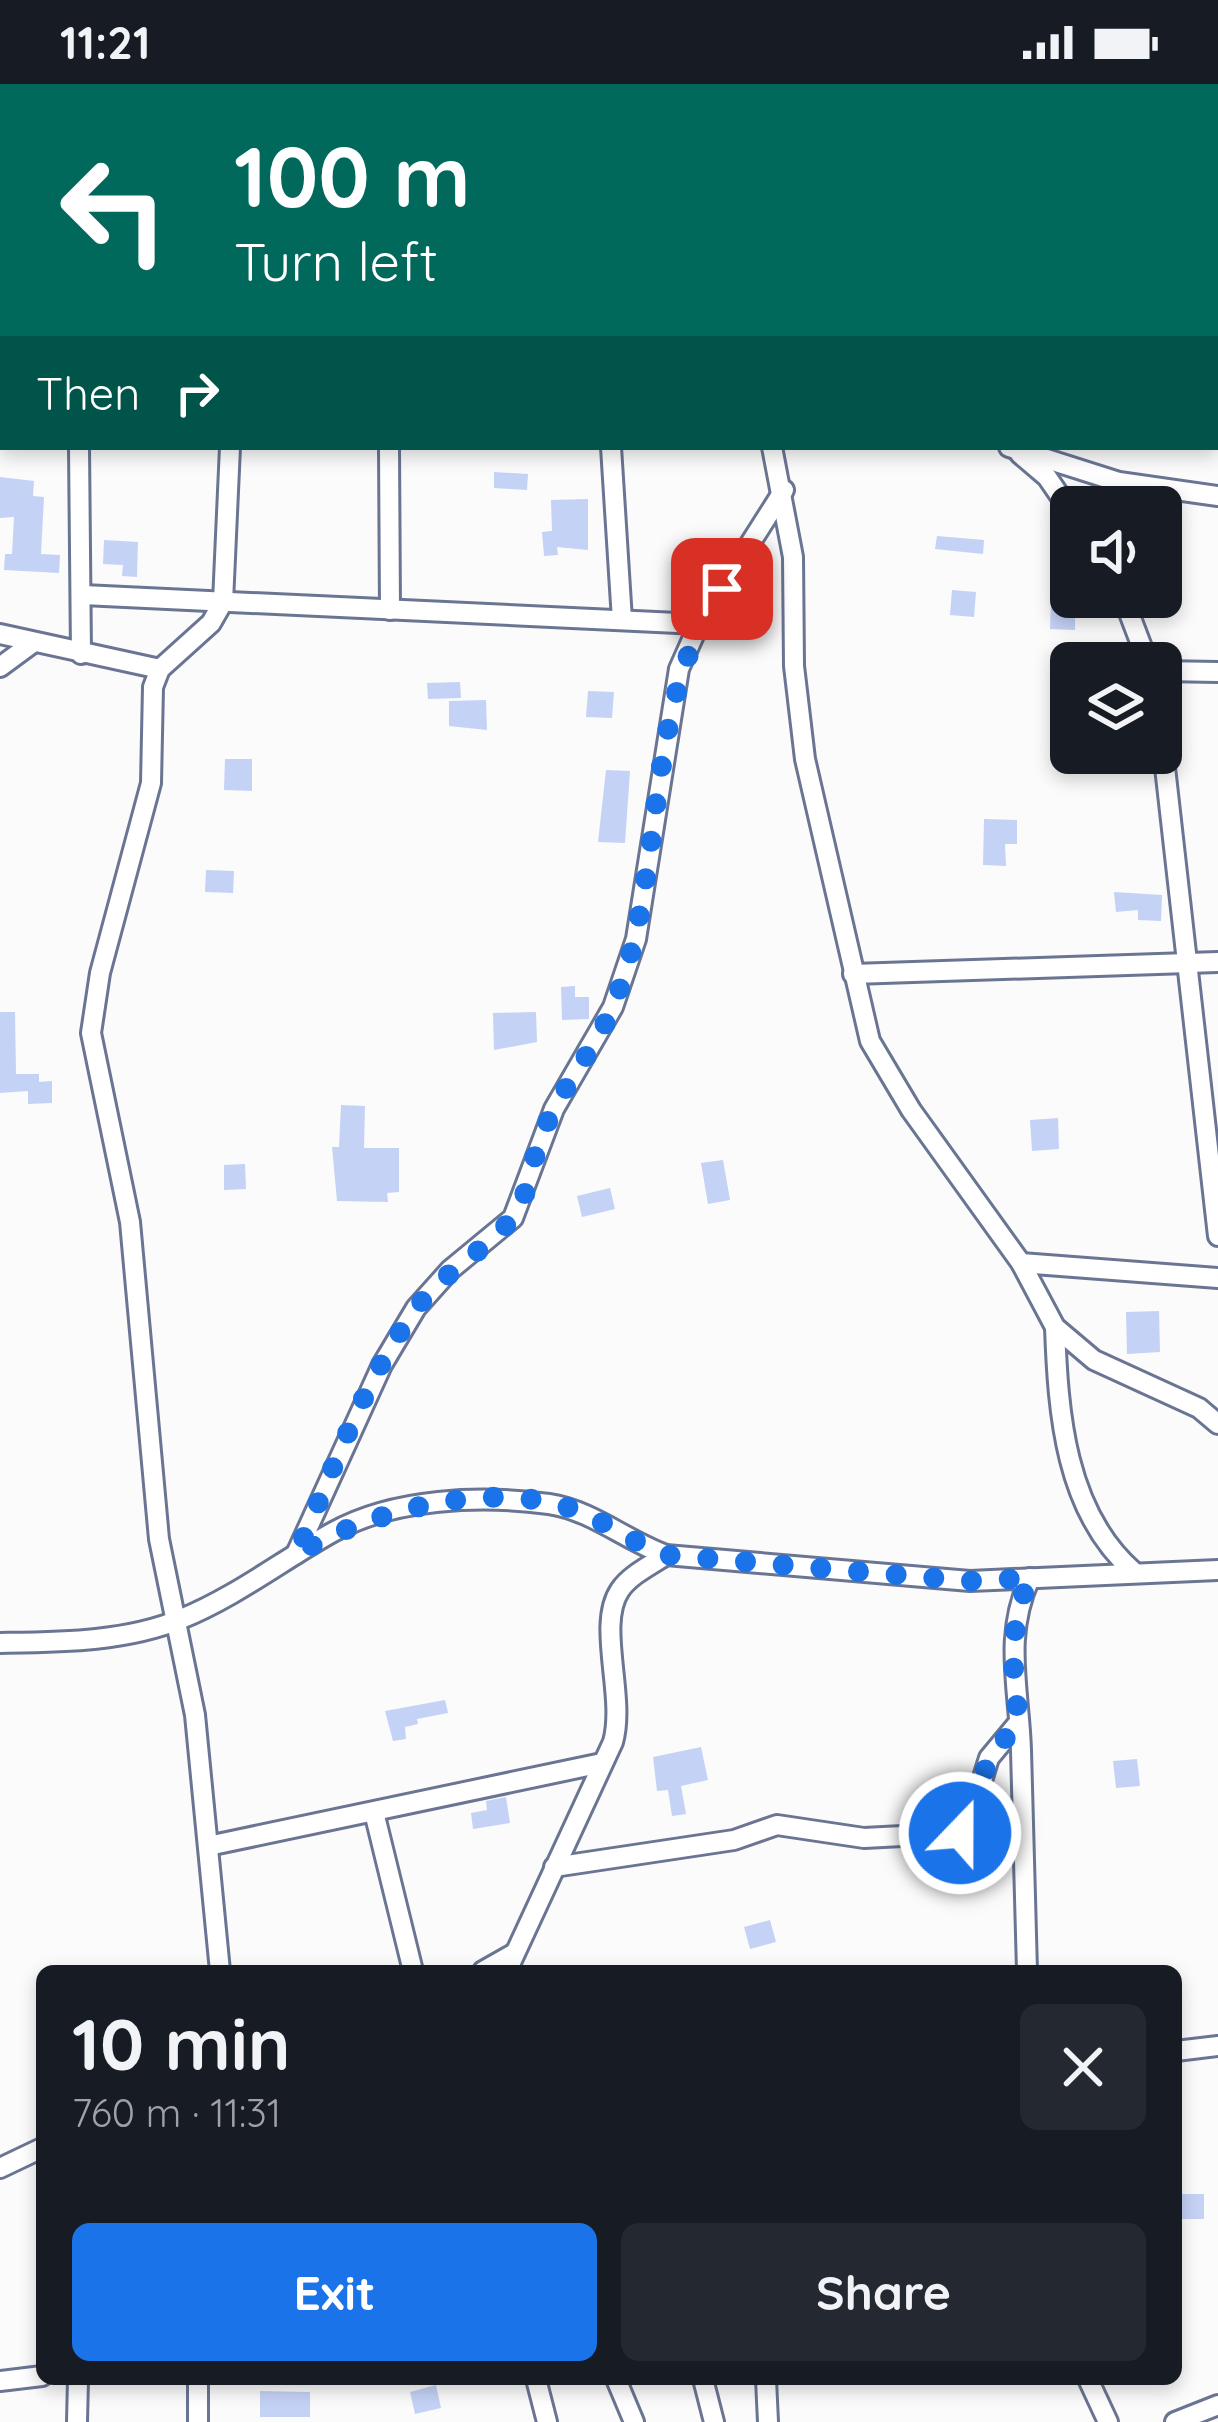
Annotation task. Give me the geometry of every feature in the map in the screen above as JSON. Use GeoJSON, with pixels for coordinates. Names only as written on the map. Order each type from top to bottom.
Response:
{"type":"FeatureCollection","features":[{"type":"Feature","properties":{"kind":"street"},"geometry":{"type":"LineString","coordinates":[[79,450],[82,654]]}},
{"type":"Feature","properties":{"kind":"street"},"geometry":{"type":"LineString","coordinates":[[219,1965],[195,1715],[159,1539],[130,1222],[98,1090],[91,1034],[109,934],[151,783],[149,719],[160,669],[211,623],[223,602],[230,450]]}},
{"type":"Feature","properties":{"kind":"street"},"geometry":{"type":"LineString","coordinates":[[389,450],[390,610]]}},
{"type":"Feature","properties":{"kind":"street"},"geometry":{"type":"LineString","coordinates":[[611,450],[622,620]]}},
{"type":"Feature","properties":{"kind":"street"},"geometry":{"type":"LineString","coordinates":[[773,450],[784,490],[805,759],[870,1041],[911,1110],[1021,1263],[1055,1327],[1094,1360],[1199,1408],[1218,1424]]}},
{"type":"Feature","properties":{"kind":"street"},"geometry":{"type":"LineString","coordinates":[[1015,450],[1053,486]]}},
{"type":"Feature","properties":{"kind":"street"},"geometry":{"type":"LineString","coordinates":[[1020,450],[1120,482],[1218,496]]}},
{"type":"Feature","properties":{"kind":"street"},"geometry":{"type":"LineString","coordinates":[[296,1555],[382,1365],[427,1295],[513,1218],[554,1109],[613,1007],[635,939],[679,669],[699,624],[784,490]]}},
{"type":"Feature","properties":{"kind":"street"},"geometry":{"type":"LineString","coordinates":[[83,595],[699,624]]}},
{"type":"Feature","properties":{"kind":"street"},"geometry":{"type":"LineString","coordinates":[[0,634],[160,669]]}},
{"type":"Feature","properties":{"kind":"street"},"geometry":{"type":"LineString","coordinates":[[0,667],[34,642]]}},
{"type":"Feature","properties":{"kind":"street"},"geometry":{"type":"LineString","coordinates":[[1182,671],[1218,672]]}},
{"type":"Feature","properties":{"kind":"street"},"geometry":{"type":"LineString","coordinates":[[1166,774],[1218,1236]]}},
{"type":"Feature","properties":{"kind":"street"},"geometry":{"type":"LineString","coordinates":[[853,974],[1218,962]]}},
{"type":"Feature","properties":{"kind":"street"},"geometry":{"type":"LineString","coordinates":[[1021,1263],[1218,1278]]}},
{"type":"Feature","properties":{"kind":"street"},"geometry":{"type":"LineString","coordinates":[[1055,1327],[1058,1414],[1087,1510],[1095,1532],[1134,1572]]}},
{"type":"Feature","properties":{"kind":"street"},"geometry":{"type":"LineString","coordinates":[[0,1643],[118,1637],[177,1621],[244,1591],[338,1529],[400,1508],[473,1500],[552,1504],[666,1555],[970,1581],[1218,1570]]}},
{"type":"Feature","properties":{"kind":"street"},"geometry":{"type":"LineString","coordinates":[[510,1962],[614,1742],[621,1703],[611,1641],[614,1602],[630,1579],[666,1555]]}},
{"type":"Feature","properties":{"kind":"street"},"geometry":{"type":"LineString","coordinates":[[1027,1965],[1019,1722],[1011,1648],[1016,1609],[1030,1578]]}},
{"type":"Feature","properties":{"kind":"street"},"geometry":{"type":"LineString","coordinates":[[554,1867],[734,1840],[777,1825],[864,1838],[960,1833],[968,1826],[989,1758],[1019,1722]]}},
{"type":"Feature","properties":{"kind":"street"},"geometry":{"type":"LineString","coordinates":[[208,1846],[602,1763]]}},
{"type":"Feature","properties":{"kind":"street"},"geometry":{"type":"LineString","coordinates":[[374,1812],[412,1965]]}},
{"type":"Feature","properties":{"kind":"street"},"geometry":{"type":"LineString","coordinates":[[1182,2049],[1218,2046]]}},
{"type":"Feature","properties":{"kind":"street"},"geometry":{"type":"LineString","coordinates":[[0,2168],[36,2151]]}},
{"type":"Feature","properties":{"kind":"street"},"geometry":{"type":"LineString","coordinates":[[0,2380],[36,2377]]}},
{"type":"Feature","properties":{"kind":"street"},"geometry":{"type":"LineString","coordinates":[[77,2422],[78,2385]]}},
{"type":"Feature","properties":{"kind":"street"},"geometry":{"type":"LineString","coordinates":[[198,2385],[198,2422]]}},
{"type":"Feature","properties":{"kind":"street"},"geometry":{"type":"LineString","coordinates":[[538,2385],[547,2422]]}},
{"type":"Feature","properties":{"kind":"street"},"geometry":{"type":"LineString","coordinates":[[619,2385],[634,2422]]}},
{"type":"Feature","properties":{"kind":"street"},"geometry":{"type":"LineString","coordinates":[[705,2385],[714,2422]]}},
{"type":"Feature","properties":{"kind":"street"},"geometry":{"type":"LineString","coordinates":[[766,2385],[768,2422]]}},
{"type":"Feature","properties":{"kind":"street"},"geometry":{"type":"LineString","coordinates":[[1091,2385],[1108,2422]]}},
{"type":"Feature","properties":{"kind":"street"},"geometry":{"type":"LineString","coordinates":[[1175,2422],[1218,2405]]}},
{"type":"Feature","properties":{"kind":"building"},"geometry":{"type":"Polygon","coordinates":[[[494,472],[528,474],[527,490],[494,488],[494,472]]]}},
{"type":"Feature","properties":{"kind":"building"},"geometry":{"type":"Polygon","coordinates":[[[0,477],[34,481],[33,496],[44,497],[41,554],[60,555],[59,573],[4,570],[5,554],[12,554],[14,517],[0,518],[0,477]]]}},
{"type":"Feature","properties":{"kind":"building"},"geometry":{"type":"Polygon","coordinates":[[[588,499],[588,550],[557,547],[558,555],[544,556],[542,532],[552,531],[551,500],[588,499]]]}},
{"type":"Feature","properties":{"kind":"building"},"geometry":{"type":"Polygon","coordinates":[[[937,536],[984,540],[983,554],[935,549],[937,536]]]}},
{"type":"Feature","properties":{"kind":"building"},"geometry":{"type":"Polygon","coordinates":[[[104,540],[138,542],[137,577],[122,576],[123,565],[103,564],[104,540]]]}},
{"type":"Feature","properties":{"kind":"building"},"geometry":{"type":"Polygon","coordinates":[[[952,590],[976,592],[974,617],[950,615],[952,590]]]}},
{"type":"Feature","properties":{"kind":"building"},"geometry":{"type":"Polygon","coordinates":[[[1050,618],[1075,618],[1075,630],[1050,629],[1050,618]]]}},
{"type":"Feature","properties":{"kind":"building"},"geometry":{"type":"Polygon","coordinates":[[[460,682],[461,698],[428,699],[427,683],[460,682]]]}},
{"type":"Feature","properties":{"kind":"building"},"geometry":{"type":"Polygon","coordinates":[[[588,691],[614,692],[612,718],[586,717],[588,691]]]}},
{"type":"Feature","properties":{"kind":"building"},"geometry":{"type":"Polygon","coordinates":[[[486,700],[487,730],[449,726],[449,701],[486,700]]]}},
{"type":"Feature","properties":{"kind":"building"},"geometry":{"type":"Polygon","coordinates":[[[225,759],[252,759],[252,791],[224,790],[225,759]]]}},
{"type":"Feature","properties":{"kind":"building"},"geometry":{"type":"Polygon","coordinates":[[[606,770],[630,771],[625,843],[598,842],[606,770]]]}},
{"type":"Feature","properties":{"kind":"building"},"geometry":{"type":"Polygon","coordinates":[[[984,819],[1017,820],[1017,844],[1005,844],[1006,866],[983,865],[984,819]]]}},
{"type":"Feature","properties":{"kind":"building"},"geometry":{"type":"Polygon","coordinates":[[[206,870],[234,871],[233,893],[205,892],[206,870]]]}},
{"type":"Feature","properties":{"kind":"building"},"geometry":{"type":"Polygon","coordinates":[[[1114,892],[1162,895],[1161,921],[1138,920],[1138,910],[1116,912],[1114,892]]]}},
{"type":"Feature","properties":{"kind":"building"},"geometry":{"type":"Polygon","coordinates":[[[575,986],[575,997],[589,997],[589,1019],[562,1020],[561,987],[575,986]]]}},
{"type":"Feature","properties":{"kind":"building"},"geometry":{"type":"Polygon","coordinates":[[[0,1012],[15,1012],[16,1074],[39,1074],[39,1082],[52,1081],[52,1103],[28,1104],[28,1091],[0,1093],[0,1012]]]}},
{"type":"Feature","properties":{"kind":"building"},"geometry":{"type":"Polygon","coordinates":[[[536,1012],[537,1042],[494,1050],[493,1013],[536,1012]]]}},
{"type":"Feature","properties":{"kind":"building"},"geometry":{"type":"Polygon","coordinates":[[[341,1105],[365,1106],[364,1148],[399,1148],[399,1192],[387,1193],[388,1202],[337,1201],[332,1147],[339,1147],[341,1105]]]}},
{"type":"Feature","properties":{"kind":"building"},"geometry":{"type":"Polygon","coordinates":[[[1058,1118],[1059,1149],[1032,1151],[1030,1120],[1058,1118]]]}},
{"type":"Feature","properties":{"kind":"building"},"geometry":{"type":"Polygon","coordinates":[[[723,1160],[730,1200],[708,1204],[701,1163],[723,1160]]]}},
{"type":"Feature","properties":{"kind":"building"},"geometry":{"type":"Polygon","coordinates":[[[245,1164],[246,1189],[224,1190],[224,1165],[245,1164]]]}},
{"type":"Feature","properties":{"kind":"building"},"geometry":{"type":"Polygon","coordinates":[[[610,1188],[615,1209],[582,1217],[577,1196],[610,1188]]]}},
{"type":"Feature","properties":{"kind":"building"},"geometry":{"type":"Polygon","coordinates":[[[1159,1311],[1160,1352],[1127,1354],[1126,1312],[1159,1311]]]}},
{"type":"Feature","properties":{"kind":"building"},"geometry":{"type":"Polygon","coordinates":[[[445,1700],[448,1713],[417,1719],[418,1724],[405,1727],[406,1739],[393,1741],[385,1711],[445,1700]]]}},
{"type":"Feature","properties":{"kind":"building"},"geometry":{"type":"Polygon","coordinates":[[[701,1747],[708,1780],[681,1786],[686,1814],[672,1816],[668,1790],[657,1791],[653,1757],[701,1747]]]}},
{"type":"Feature","properties":{"kind":"building"},"geometry":{"type":"Polygon","coordinates":[[[1137,1759],[1140,1786],[1116,1788],[1113,1761],[1137,1759]]]}},
{"type":"Feature","properties":{"kind":"building"},"geometry":{"type":"Polygon","coordinates":[[[506,1797],[510,1823],[473,1829],[471,1813],[487,1810],[486,1801],[506,1797]]]}},
{"type":"Feature","properties":{"kind":"building"},"geometry":{"type":"Polygon","coordinates":[[[770,1920],[776,1942],[750,1949],[744,1927],[770,1920]]]}},
{"type":"Feature","properties":{"kind":"building"},"geometry":{"type":"Polygon","coordinates":[[[1182,2194],[1204,2194],[1204,2219],[1182,2219],[1182,2194]]]}},
{"type":"Feature","properties":{"kind":"building"},"geometry":{"type":"Polygon","coordinates":[[[436,2385],[441,2408],[415,2414],[410,2392],[436,2385]]]}},
{"type":"Feature","properties":{"kind":"building"},"geometry":{"type":"Polygon","coordinates":[[[260,2391],[310,2392],[310,2417],[260,2417],[260,2391]]]}},
{"type":"Feature","properties":{"kind":"route"},"geometry":{"type":"LineString","coordinates":[[722,589],[699,624],[679,669],[635,939],[613,1007],[589,1057],[554,1109],[513,1218],[450,1270],[416,1308],[382,1365],[296,1555],[338,1529],[400,1508],[473,1500],[552,1504],[666,1555],[970,1581],[1030,1578],[1016,1609],[1011,1648],[1019,1722],[989,1758],[968,1826],[960,1833]]}}]}
